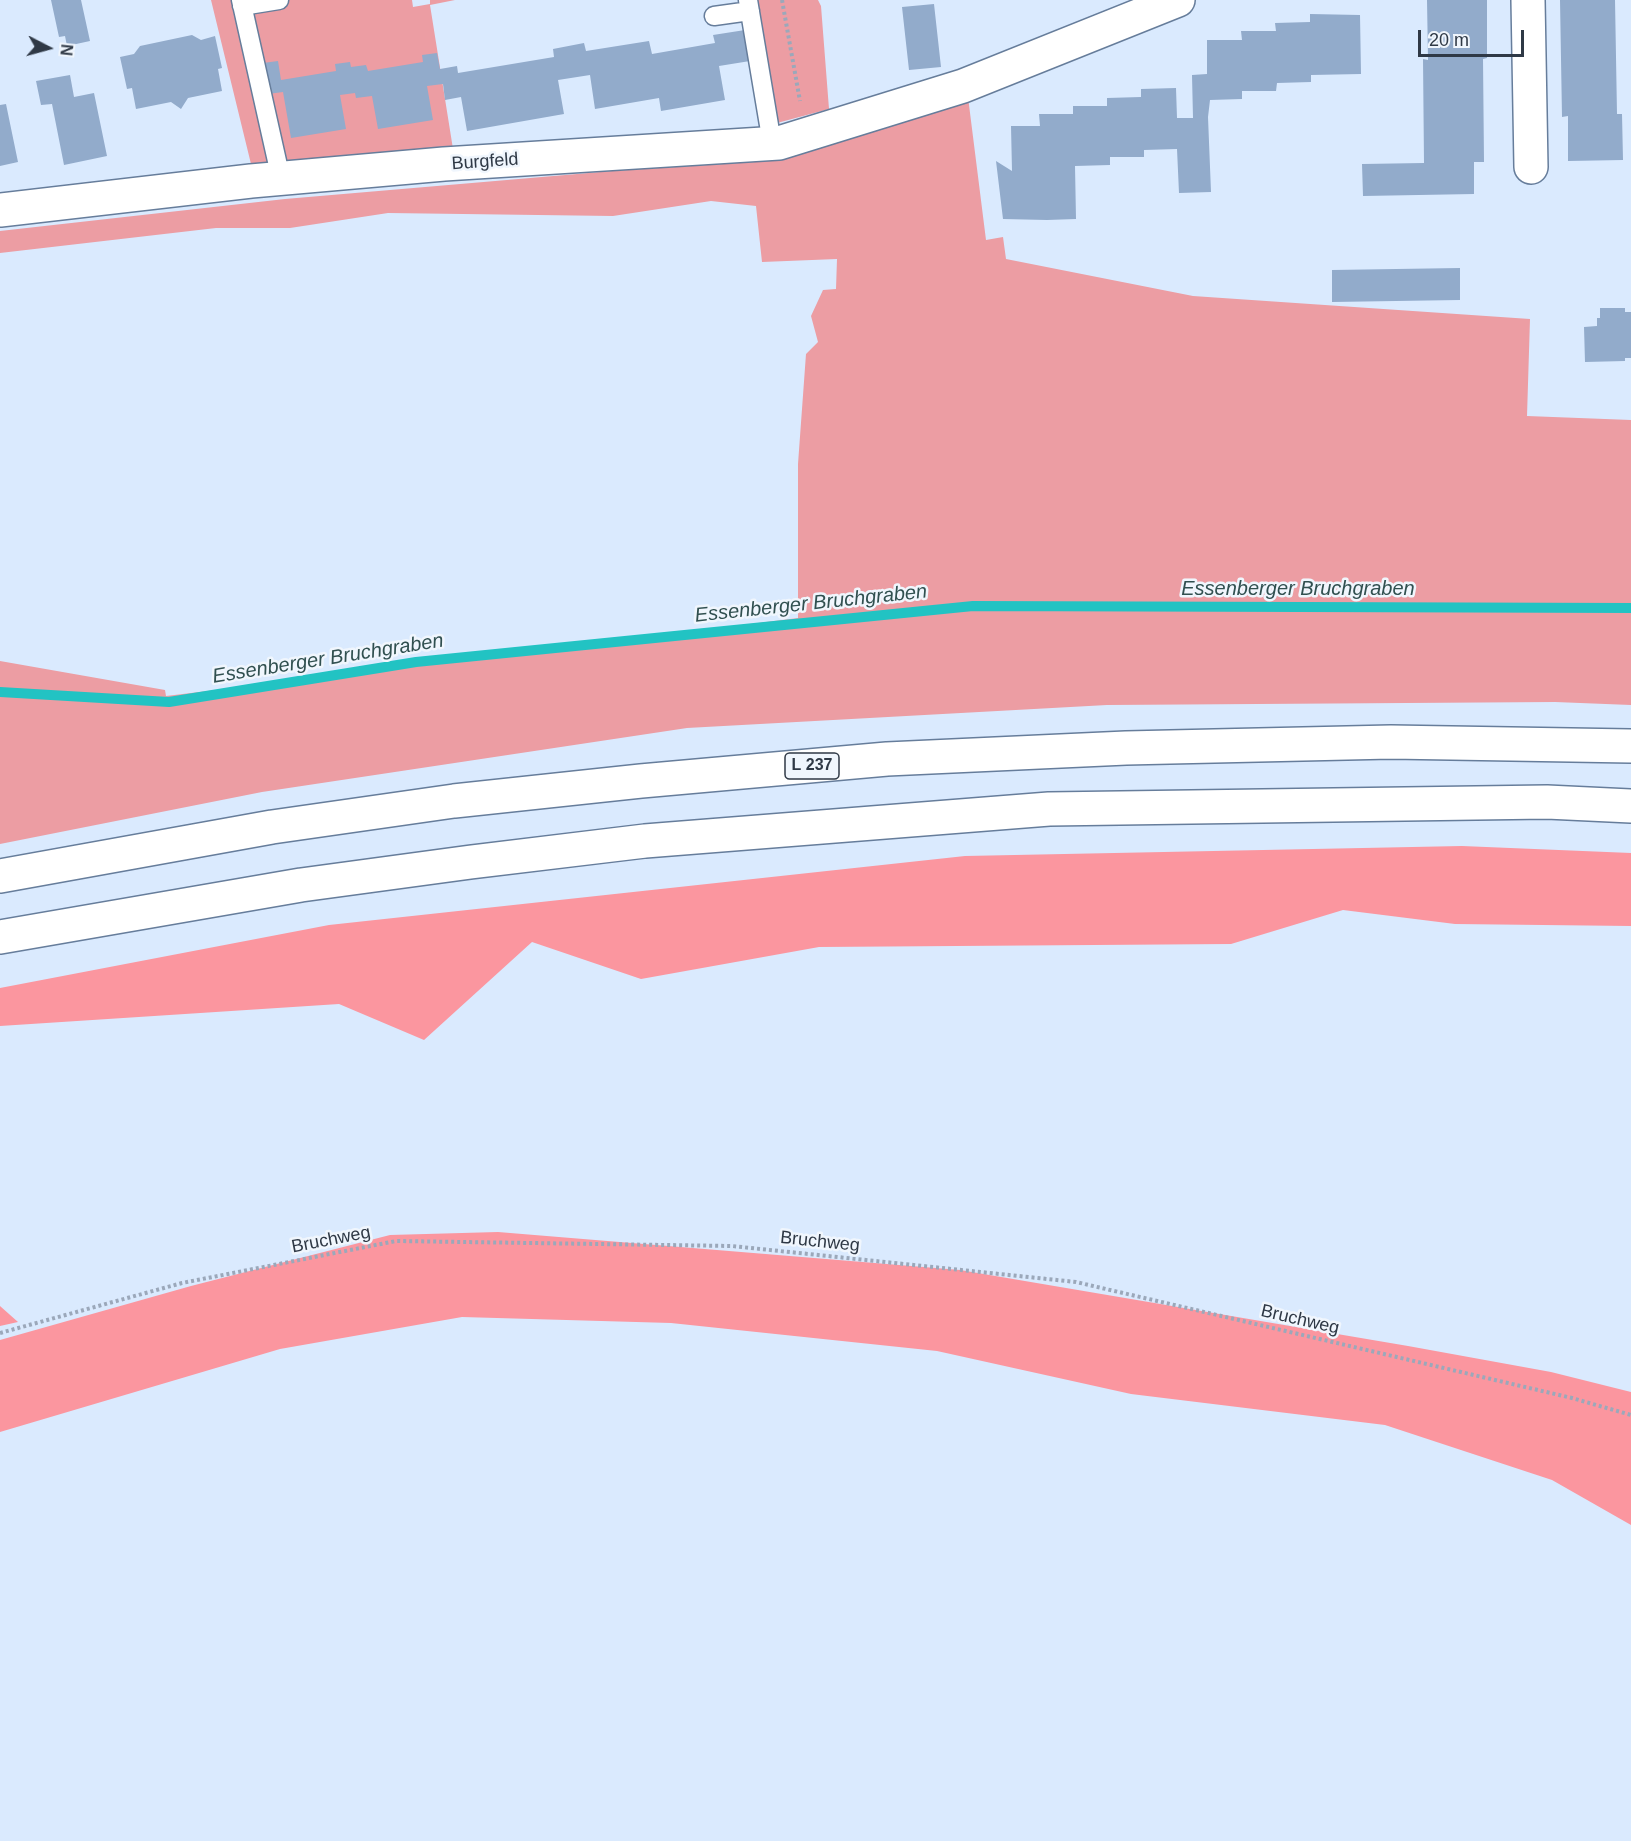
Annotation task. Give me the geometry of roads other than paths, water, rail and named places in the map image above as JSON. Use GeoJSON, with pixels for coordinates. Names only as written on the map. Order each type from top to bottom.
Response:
{"type":"FeatureCollection","features":[{"type":"Feature","properties":{"kind":"main road","name":"Burgfeld"},"geometry":{"type":"LineString","coordinates":[[0,210],[280,179],[444,164],[779,143],[963,86],[1178,0]]}},
{"type":"Feature","properties":{"kind":"main road"},"geometry":{"type":"LineString","coordinates":[[1528,0],[1531,167]]}},
{"type":"Feature","properties":{"kind":"main road","name":"L 237"},"geometry":{"type":"LineString","coordinates":[[0,876],[272,827],[454,801],[875,760],[1126,748],[1391,742],[1631,746]]}},
{"type":"Feature","properties":{"kind":"main road"},"geometry":{"type":"LineString","coordinates":[[0,937],[301,885],[657,840],[1049,809],[1547,802],[1631,806]]}},
{"type":"Feature","properties":{"kind":"lane"},"geometry":{"type":"LineString","coordinates":[[279,0],[242,3],[280,179]]}},
{"type":"Feature","properties":{"kind":"lane"},"geometry":{"type":"LineString","coordinates":[[714,16],[749,6],[772,143]]}},
{"type":"Feature","properties":{"kind":"waterway","name":"Essenberger Bruchgraben"},"geometry":{"type":"LineString","coordinates":[[0,692],[169,702],[416,662],[973,606],[1631,608]]}}]}
